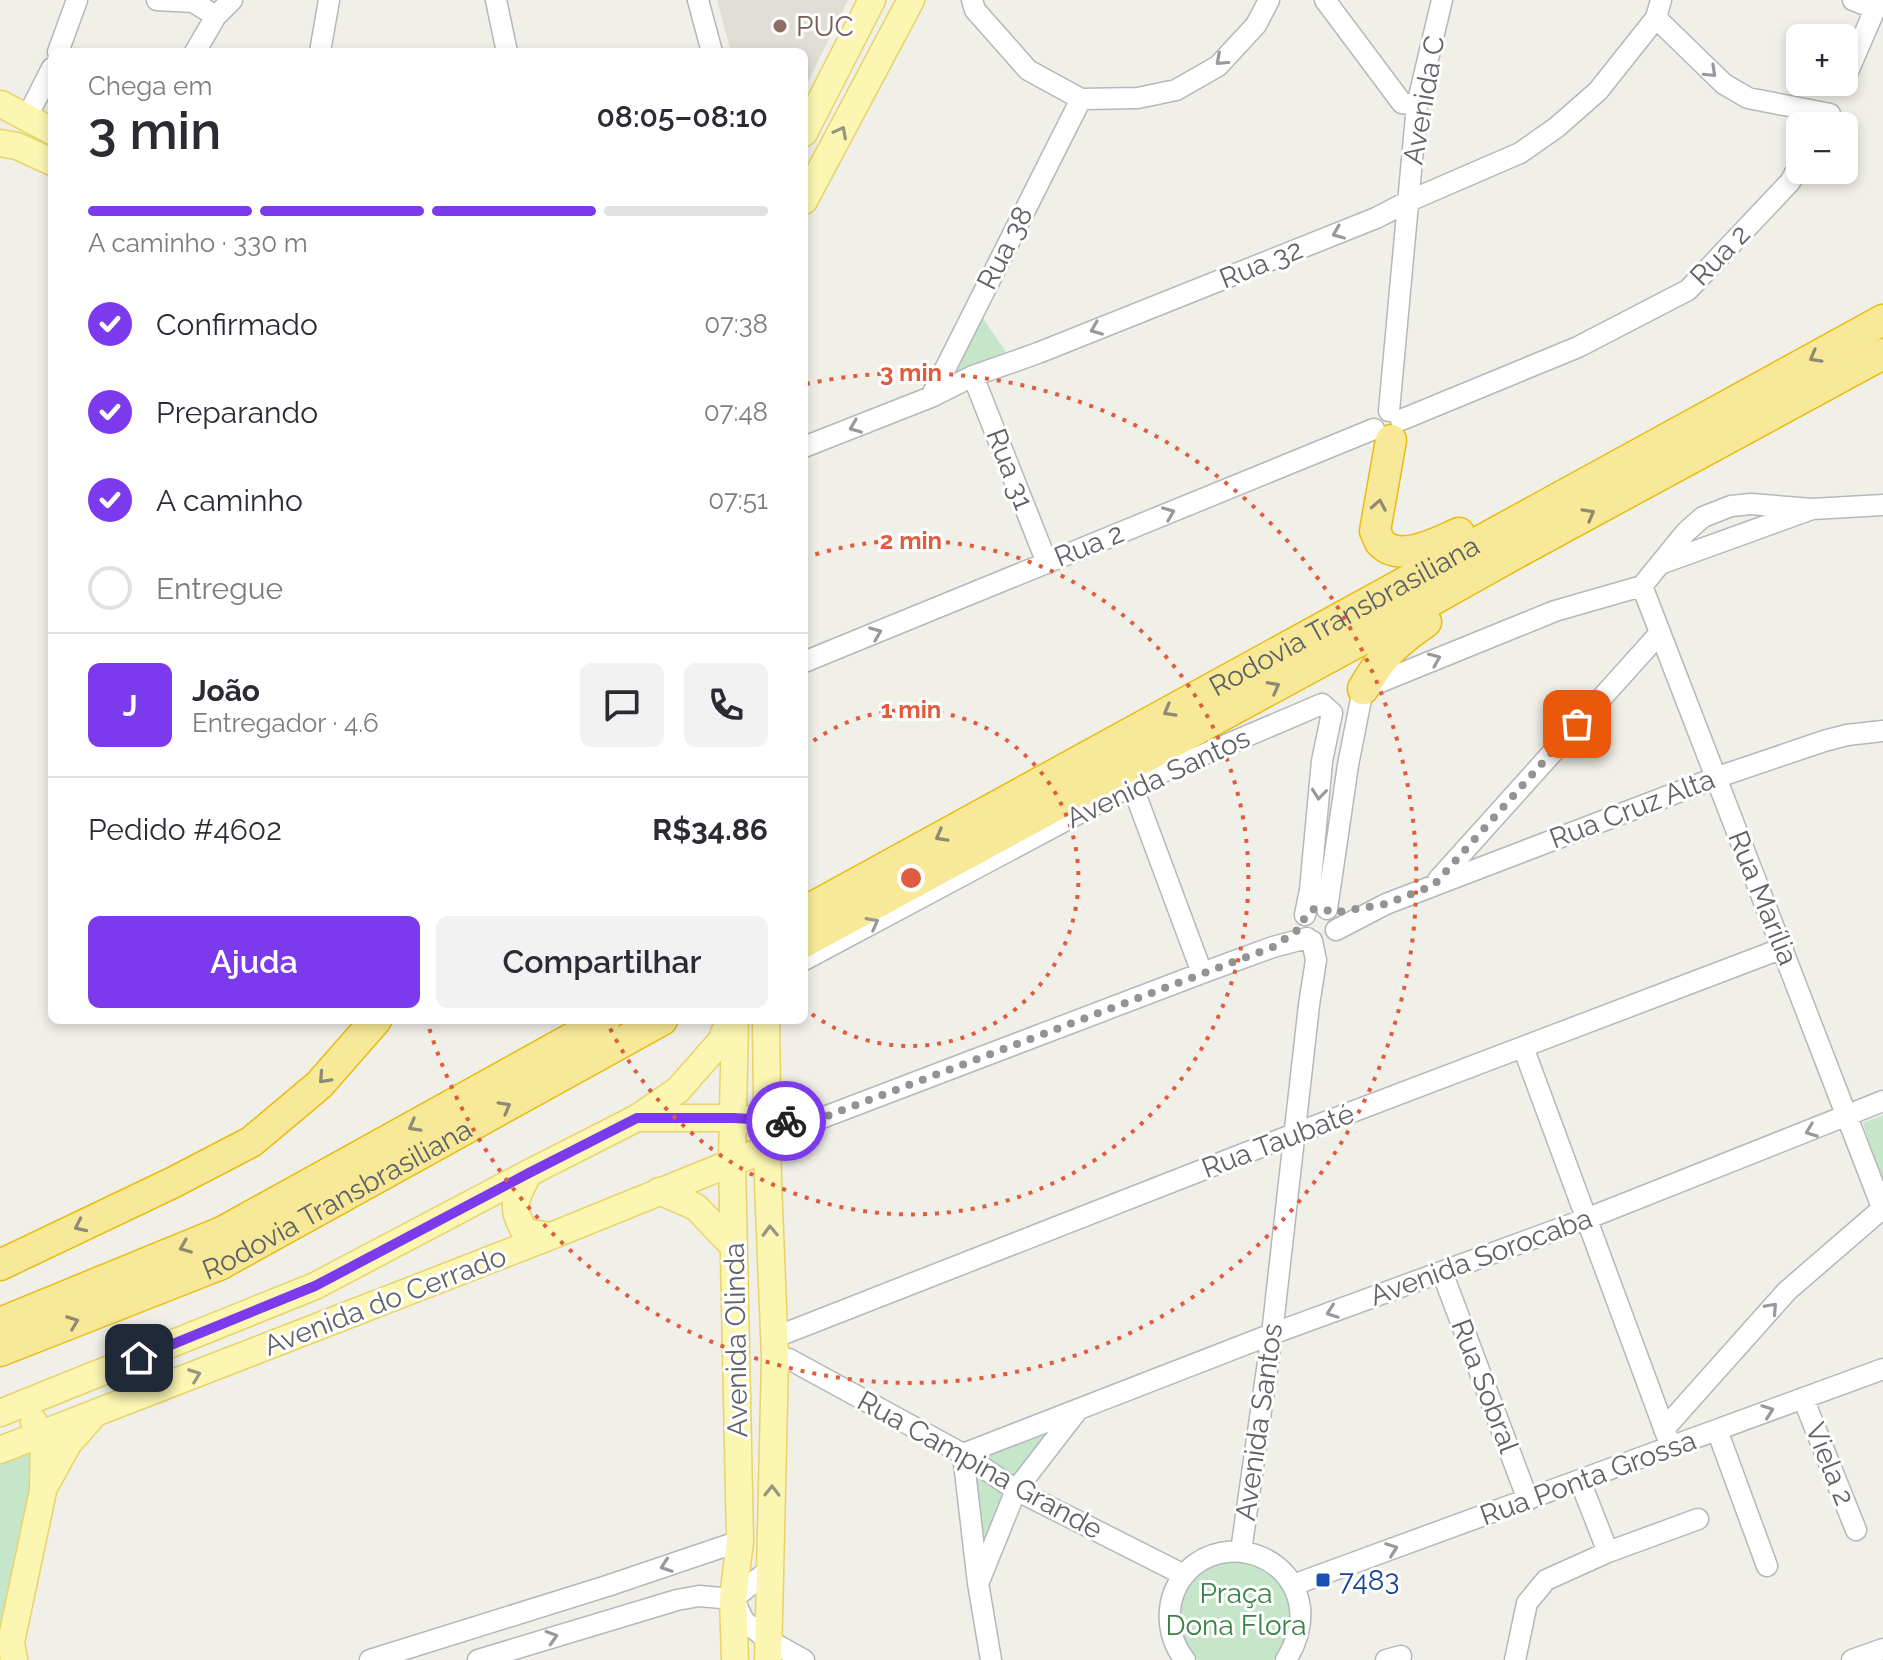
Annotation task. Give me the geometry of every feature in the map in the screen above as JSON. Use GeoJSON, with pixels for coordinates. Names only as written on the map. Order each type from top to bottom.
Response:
{"type":"FeatureCollection","features":[{"type":"Feature","properties":{"kind":"highway","name":"Rodovia Transbrasiliana"},"geometry":{"type":"LineString","coordinates":[[808,937],[1597,475],[1883,320]]}},
{"type":"Feature","properties":{"kind":"highway","name":"Rodovia Transbrasiliana"},"geometry":{"type":"LineString","coordinates":[[808,937],[1361,640],[1883,354]]}},
{"type":"Feature","properties":{"kind":"highway"},"geometry":{"type":"LineString","coordinates":[[1389,425],[1375,531],[1381,543],[1396,552],[1422,549],[1597,475]]}},
{"type":"Feature","properties":{"kind":"highway"},"geometry":{"type":"LineString","coordinates":[[1363,689],[1376,666],[1396,643],[1520,551]]}},
{"type":"Feature","properties":{"kind":"highway"},"geometry":{"type":"LineString","coordinates":[[0,1265],[251,1142],[319,1085],[372,1024]]}},
{"type":"Feature","properties":{"kind":"highway","name":"Rodovia Transbrasiliana"},"geometry":{"type":"LineString","coordinates":[[0,1323],[222,1232],[598,1024]]}},
{"type":"Feature","properties":{"kind":"highway","name":"Rodovia Transbrasiliana"},"geometry":{"type":"LineString","coordinates":[[0,1351],[219,1265],[655,1024]]}},
{"type":"Feature","properties":{"kind":"main road"},"geometry":{"type":"LineString","coordinates":[[808,125],[872,0]]}},
{"type":"Feature","properties":{"kind":"main road"},"geometry":{"type":"LineString","coordinates":[[808,193],[911,0]]}},
{"type":"Feature","properties":{"kind":"main road"},"geometry":{"type":"LineString","coordinates":[[0,112],[27,117],[48,129]]}},
{"type":"Feature","properties":{"kind":"main road"},"geometry":{"type":"LineString","coordinates":[[0,143],[17,146],[48,160]]}},
{"type":"Feature","properties":{"kind":"main road"},"geometry":{"type":"LineString","coordinates":[[637,1118],[678,1090],[721,1041],[730,1024]]}},
{"type":"Feature","properties":{"kind":"main road","name":"Avenida Olinda"},"geometry":{"type":"LineString","coordinates":[[732,1024],[740,1541],[733,1599],[735,1660]]}},
{"type":"Feature","properties":{"kind":"main road","name":"Avenida Olinda"},"geometry":{"type":"LineString","coordinates":[[766,1024],[774,1347],[768,1650]]}},
{"type":"Feature","properties":{"kind":"main road","name":"Avenida do Cerrado"},"geometry":{"type":"LineString","coordinates":[[5,1411],[315,1286],[637,1118],[767,1121]]}},
{"type":"Feature","properties":{"kind":"main road","name":"Avenida do Cerrado"},"geometry":{"type":"LineString","coordinates":[[0,1450],[551,1236],[768,1148]]}},
{"type":"Feature","properties":{"kind":"main road"},"geometry":{"type":"LineString","coordinates":[[529,1173],[514,1201],[517,1219],[525,1232],[551,1236]]}},
{"type":"Feature","properties":{"kind":"main road"},"geometry":{"type":"LineString","coordinates":[[659,1191],[696,1207],[734,1247]]}},
{"type":"Feature","properties":{"kind":"main road"},"geometry":{"type":"LineString","coordinates":[[5,1411],[32,1419],[44,1437],[43,1491],[11,1642],[14,1660]]}},
{"type":"Feature","properties":{"kind":"main road"},"geometry":{"type":"LineString","coordinates":[[43,1491],[68,1444],[96,1413]]}},
{"type":"Feature","properties":{"kind":"street"},"geometry":{"type":"LineString","coordinates":[[59,48],[77,0]]}},
{"type":"Feature","properties":{"kind":"street"},"geometry":{"type":"LineString","coordinates":[[157,0],[194,1],[216,16]]}},
{"type":"Feature","properties":{"kind":"street"},"geometry":{"type":"LineString","coordinates":[[197,48],[216,16],[232,0]]}},
{"type":"Feature","properties":{"kind":"street"},"geometry":{"type":"LineString","coordinates":[[321,48],[329,0]]}},
{"type":"Feature","properties":{"kind":"street"},"geometry":{"type":"LineString","coordinates":[[496,0],[506,48]]}},
{"type":"Feature","properties":{"kind":"street"},"geometry":{"type":"LineString","coordinates":[[698,0],[711,48]]}},
{"type":"Feature","properties":{"kind":"street"},"geometry":{"type":"LineString","coordinates":[[970,3],[1028,70],[1081,99],[1138,98],[1176,90],[1218,66],[1256,25],[1269,0]]}},
{"type":"Feature","properties":{"kind":"street"},"geometry":{"type":"LineString","coordinates":[[1325,0],[1402,103],[1417,105]]}},
{"type":"Feature","properties":{"kind":"street","name":"Avenida C"},"geometry":{"type":"LineString","coordinates":[[1409,201],[1417,105],[1442,0]]}},
{"type":"Feature","properties":{"kind":"street"},"geometry":{"type":"LineString","coordinates":[[1853,0],[1876,4],[1858,47]]}},
{"type":"Feature","properties":{"kind":"street"},"geometry":{"type":"LineString","coordinates":[[1658,9],[1724,84],[1748,98],[1798,112]]}},
{"type":"Feature","properties":{"kind":"street","name":"Rua 32"},"geometry":{"type":"LineString","coordinates":[[808,445],[931,397],[973,376],[1376,218],[1520,153],[1557,127],[1598,91],[1658,9]]}},
{"type":"Feature","properties":{"kind":"street"},"geometry":{"type":"LineString","coordinates":[[27,117],[48,76]]}},
{"type":"Feature","properties":{"kind":"street","name":"Rua 38"},"geometry":{"type":"LineString","coordinates":[[931,397],[1081,99]]}},
{"type":"Feature","properties":{"kind":"street","name":"Rua 2"},"geometry":{"type":"LineString","coordinates":[[808,660],[1578,347],[1688,290],[1788,184]]}},
{"type":"Feature","properties":{"kind":"street"},"geometry":{"type":"LineString","coordinates":[[1389,425],[1409,201]]}},
{"type":"Feature","properties":{"kind":"street"},"geometry":{"type":"LineString","coordinates":[[1376,218],[1397,228],[1405,241]]}},
{"type":"Feature","properties":{"kind":"street","name":"Rua 31"},"geometry":{"type":"LineString","coordinates":[[973,376],[1047,563]]}},
{"type":"Feature","properties":{"kind":"street"},"geometry":{"type":"LineString","coordinates":[[1363,689],[1555,611],[1642,586],[1686,532],[1703,517],[1731,506],[1751,504],[1812,509],[1883,505]]}},
{"type":"Feature","properties":{"kind":"street"},"geometry":{"type":"LineString","coordinates":[[1660,564],[1812,509]]}},
{"type":"Feature","properties":{"kind":"street","name":"Rua Marília"},"geometry":{"type":"LineString","coordinates":[[1642,586],[1883,1209]]}},
{"type":"Feature","properties":{"kind":"street"},"geometry":{"type":"LineString","coordinates":[[1434,885],[1660,633]]}},
{"type":"Feature","properties":{"kind":"street","name":"Avenida Santos"},"geometry":{"type":"LineString","coordinates":[[1241,1551],[1272,1334],[1319,930],[1363,689]]}},
{"type":"Feature","properties":{"kind":"street","name":"Avenida Santos"},"geometry":{"type":"LineString","coordinates":[[808,937],[1132,785],[1322,704],[1332,713],[1322,761],[1310,890],[1319,930]]}},
{"type":"Feature","properties":{"kind":"street","name":"Rua Cruz Alta"},"geometry":{"type":"LineString","coordinates":[[768,1148],[819,1119],[1715,778],[1824,741],[1883,731]]}},
{"type":"Feature","properties":{"kind":"street"},"geometry":{"type":"LineString","coordinates":[[1322,761],[1348,765]]}},
{"type":"Feature","properties":{"kind":"street"},"geometry":{"type":"LineString","coordinates":[[1132,785],[1202,973]]}},
{"type":"Feature","properties":{"kind":"street","name":"Rua Taubaté"},"geometry":{"type":"LineString","coordinates":[[774,1347],[786,1333],[1294,1134],[1783,948]]}},
{"type":"Feature","properties":{"kind":"street"},"geometry":{"type":"LineString","coordinates":[[1523,1047],[1667,1438]]}},
{"type":"Feature","properties":{"kind":"street","name":"Avenida Sorocaba"},"geometry":{"type":"LineString","coordinates":[[963,1454],[1272,1334],[1586,1219],[1883,1101]]}},
{"type":"Feature","properties":{"kind":"street","name":"Rua Cruz Alta"},"geometry":{"type":"LineString","coordinates":[[767,1121],[819,1119]]}},
{"type":"Feature","properties":{"kind":"street"},"geometry":{"type":"LineString","coordinates":[[1667,1438],[1787,1291],[1883,1209]]}},
{"type":"Feature","properties":{"kind":"street","name":"Rua Sobral"},"geometry":{"type":"LineString","coordinates":[[1442,1272],[1528,1500]]}},
{"type":"Feature","properties":{"kind":"street","name":"Rua Campina Grande"},"geometry":{"type":"LineString","coordinates":[[774,1347],[789,1359],[963,1454],[1016,1490],[1184,1575]]}},
{"type":"Feature","properties":{"kind":"street","name":"Rua Ponta Grossa"},"geometry":{"type":"LineString","coordinates":[[1293,1585],[1580,1481],[1667,1438],[1717,1430],[1883,1369]]}},
{"type":"Feature","properties":{"kind":"street","name":"Viela 2"},"geometry":{"type":"LineString","coordinates":[[1803,1398],[1856,1530]]}},
{"type":"Feature","properties":{"kind":"street"},"geometry":{"type":"LineString","coordinates":[[978,1583],[1016,1490],[1077,1411]]}},
{"type":"Feature","properties":{"kind":"street"},"geometry":{"type":"LineString","coordinates":[[1717,1430],[1767,1566]]}},
{"type":"Feature","properties":{"kind":"street"},"geometry":{"type":"LineString","coordinates":[[963,1454],[978,1583],[991,1660]]}},
{"type":"Feature","properties":{"kind":"street"},"geometry":{"type":"LineString","coordinates":[[1580,1481],[1608,1552]]}},
{"type":"Feature","properties":{"kind":"street"},"geometry":{"type":"LineString","coordinates":[[1515,1660],[1527,1603],[1546,1580],[1608,1552],[1698,1519]]}},
{"type":"Feature","properties":{"kind":"street"},"geometry":{"type":"LineString","coordinates":[[370,1660],[740,1541]]}},
{"type":"Feature","properties":{"kind":"street"},"geometry":{"type":"LineString","coordinates":[[1180,1658],[1169,1615],[1179,1581],[1205,1557],[1241,1551],[1271,1562],[1293,1585],[1300,1606],[1300,1628],[1286,1660]]}},
{"type":"Feature","properties":{"kind":"street"},"geometry":{"type":"LineString","coordinates":[[478,1660],[688,1598],[733,1599],[770,1569]]}},
{"type":"Feature","properties":{"kind":"street"},"geometry":{"type":"LineString","coordinates":[[591,1625],[611,1606],[612,1595],[607,1586]]}},
{"type":"Feature","properties":{"kind":"street"},"geometry":{"type":"LineString","coordinates":[[733,1599],[744,1621],[768,1650],[804,1660]]}},
{"type":"Feature","properties":{"kind":"street"},"geometry":{"type":"LineString","coordinates":[[1852,1660],[1883,1649]]}},
{"type":"Feature","properties":{"kind":"shaded area","name":"PUC"},"geometry":{"type":"Polygon","coordinates":[[[717,0],[848,0],[808,82],[808,48],[730,48],[717,0]]]}},
{"type":"Feature","properties":{"kind":"green space"},"geometry":{"type":"Polygon","coordinates":[[[980,314],[1008,355],[948,379],[980,314]]]}},
{"type":"Feature","properties":{"kind":"green space"},"geometry":{"type":"Polygon","coordinates":[[[1883,1115],[1883,1186],[1863,1123],[1883,1115]]]}},
{"type":"Feature","properties":{"kind":"green space"},"geometry":{"type":"Polygon","coordinates":[[[1060,1422],[1016,1481],[978,1453],[1060,1422]]]}},
{"type":"Feature","properties":{"kind":"green space"},"geometry":{"type":"Polygon","coordinates":[[[24,1447],[33,1452],[40,1463],[0,1660],[0,1456],[24,1447]]]}},
{"type":"Feature","properties":{"kind":"green space"},"geometry":{"type":"Polygon","coordinates":[[[968,1462],[1012,1490],[980,1568],[968,1462]]]}},
{"type":"Feature","properties":{"kind":"green space","name":"Praça Dona Flora"},"geometry":{"type":"Polygon","coordinates":[[[1243,1558],[1279,1577],[1294,1612],[1284,1648],[1273,1660],[1198,1660],[1180,1634],[1178,1625],[1179,1605],[1185,1586],[1205,1566],[1243,1558]]]}},
{"type":"Feature","properties":{"kind":"way so far"},"geometry":{"type":"LineString","coordinates":[[786,1121],[819,1119],[1273,947],[1302,927],[1305,915],[1315,908],[1327,909],[1332,913],[1386,904],[1434,885],[1577,724]]}},
{"type":"Feature","properties":{"kind":"place","name":"PUC"},"geometry":{"type":"Point","coordinates":[780,26]}},
{"type":"Feature","properties":{"kind":"place","name":"7483"},"geometry":{"type":"Point","coordinates":[1323,1580]}},
{"type":"Feature","properties":{"kind":"route"},"geometry":{"type":"LineString","coordinates":[[139,1358],[315,1286],[637,1118],[786,1121]]}}]}
